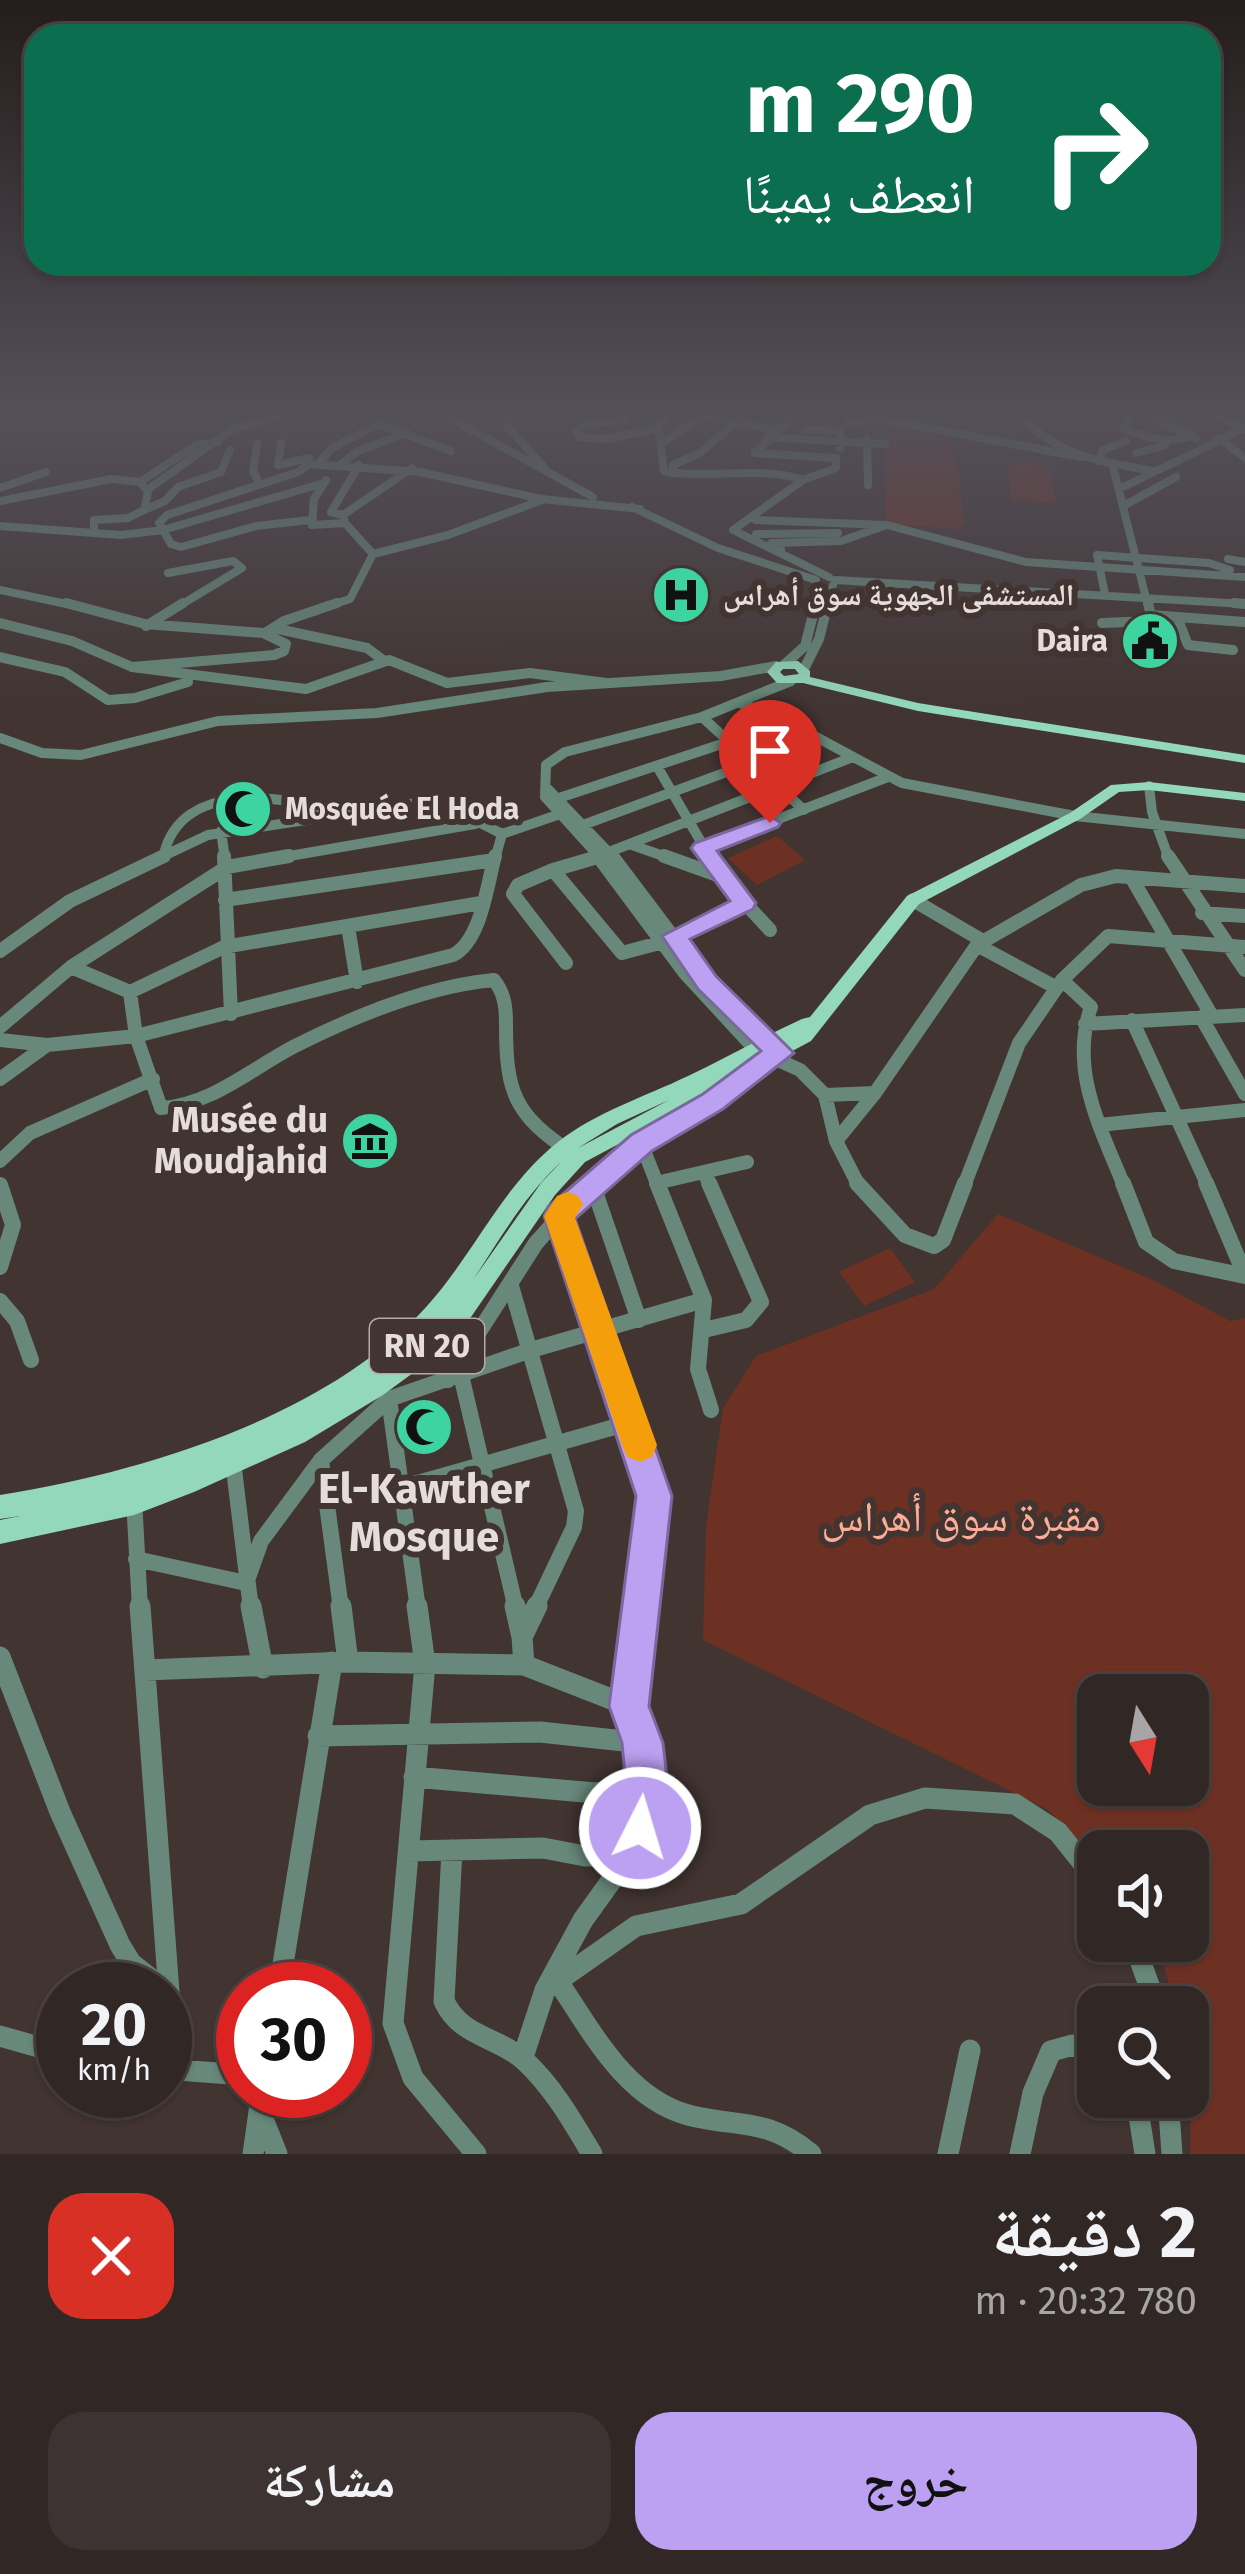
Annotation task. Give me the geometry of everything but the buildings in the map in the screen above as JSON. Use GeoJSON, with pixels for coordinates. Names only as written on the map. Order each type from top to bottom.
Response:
{"type":"FeatureCollection","features":[{"type":"Feature","properties":{"kind":"main road"},"geometry":{"type":"LineString","coordinates":[[790,673],[932,710],[1245,755]]}},
{"type":"Feature","properties":{"kind":"main road","name":"RN 20"},"geometry":{"type":"LineString","coordinates":[[0,1507],[99,1490],[192,1459],[357,1377],[404,1343],[448,1298],[533,1178],[571,1152],[805,1036],[914,901],[1075,816],[1111,789],[1149,786],[1245,796]]}},
{"type":"Feature","properties":{"kind":"main road","name":"RN 20"},"geometry":{"type":"LineString","coordinates":[[0,1532],[134,1503],[297,1434],[409,1363],[480,1290],[571,1152]]}},
{"type":"Feature","properties":{"kind":"street"},"geometry":{"type":"LineString","coordinates":[[94,532],[94,520],[128,518],[144,510]]}},
{"type":"Feature","properties":{"kind":"street"},"geometry":{"type":"LineString","coordinates":[[182,510],[159,523],[171,544],[181,547],[327,510]]}},
{"type":"Feature","properties":{"kind":"street"},"geometry":{"type":"LineString","coordinates":[[0,526],[132,535],[235,510]]}},
{"type":"Feature","properties":{"kind":"street"},"geometry":{"type":"LineString","coordinates":[[313,510],[314,525],[344,519],[355,510]]}},
{"type":"Feature","properties":{"kind":"street"},"geometry":{"type":"LineString","coordinates":[[332,510],[373,554]]}},
{"type":"Feature","properties":{"kind":"street"},"geometry":{"type":"LineString","coordinates":[[269,630],[350,599],[373,554],[448,535],[516,510]]}},
{"type":"Feature","properties":{"kind":"street"},"geometry":{"type":"LineString","coordinates":[[641,510],[718,548],[827,582],[1245,604]]}},
{"type":"Feature","properties":{"kind":"street"},"geometry":{"type":"LineString","coordinates":[[761,510],[734,532],[806,564]]}},
{"type":"Feature","properties":{"kind":"street"},"geometry":{"type":"LineString","coordinates":[[762,510],[750,525],[756,534],[827,582]]}},
{"type":"Feature","properties":{"kind":"street"},"geometry":{"type":"LineString","coordinates":[[1102,623],[1151,623],[1149,597],[1126,510]]}},
{"type":"Feature","properties":{"kind":"street"},"geometry":{"type":"LineString","coordinates":[[756,520],[886,525],[1017,560],[1245,579]]}},
{"type":"Feature","properties":{"kind":"street"},"geometry":{"type":"LineString","coordinates":[[771,543],[841,541],[886,525]]}},
{"type":"Feature","properties":{"kind":"street"},"geometry":{"type":"LineString","coordinates":[[756,534],[867,534]]}},
{"type":"Feature","properties":{"kind":"street"},"geometry":{"type":"LineString","coordinates":[[1105,594],[1096,555],[1208,563],[1245,579]]}},
{"type":"Feature","properties":{"kind":"street"},"geometry":{"type":"LineString","coordinates":[[146,626],[242,568],[235,560],[168,573]]}},
{"type":"Feature","properties":{"kind":"street"},"geometry":{"type":"LineString","coordinates":[[1228,560],[1245,562]]}},
{"type":"Feature","properties":{"kind":"street"},"geometry":{"type":"LineString","coordinates":[[1202,578],[1212,602]]}},
{"type":"Feature","properties":{"kind":"street"},"geometry":{"type":"LineString","coordinates":[[790,673],[806,646],[827,582]]}},
{"type":"Feature","properties":{"kind":"street"},"geometry":{"type":"LineString","coordinates":[[827,582],[819,639],[790,673],[746,700],[702,717],[565,752],[547,765],[542,784],[545,797],[583,825],[669,939],[769,1056],[800,1070],[825,1095],[851,1177],[911,1242],[934,1246],[944,1240],[1019,1042],[1060,984],[1103,937],[1245,947]]}},
{"type":"Feature","properties":{"kind":"street"},"geometry":{"type":"LineString","coordinates":[[0,590],[146,626],[269,630],[352,643],[376,651],[383,660]]}},
{"type":"Feature","properties":{"kind":"street"},"geometry":{"type":"LineString","coordinates":[[1151,615],[1245,622]]}},
{"type":"Feature","properties":{"kind":"street"},"geometry":{"type":"LineString","coordinates":[[1177,617],[1188,645],[1233,650]]}},
{"type":"Feature","properties":{"kind":"street"},"geometry":{"type":"LineString","coordinates":[[0,623],[72,641],[132,667],[205,680],[251,680],[306,689],[383,660],[404,662],[447,683],[530,673],[608,685],[790,673]]}},
{"type":"Feature","properties":{"kind":"street"},"geometry":{"type":"LineString","coordinates":[[132,667],[247,659],[284,651],[283,640],[269,630]]}},
{"type":"Feature","properties":{"kind":"street"},"geometry":{"type":"LineString","coordinates":[[0,657],[65,672],[108,700],[205,680]]}},
{"type":"Feature","properties":{"kind":"street"},"geometry":{"type":"LineString","coordinates":[[0,738],[42,753],[95,753],[218,721],[340,717],[522,692],[790,673]]}},
{"type":"Feature","properties":{"kind":"street"},"geometry":{"type":"LineString","coordinates":[[735,679],[751,688],[746,700]]}},
{"type":"Feature","properties":{"kind":"street"},"geometry":{"type":"LineString","coordinates":[[746,700],[888,777],[1075,816],[1245,834]]}},
{"type":"Feature","properties":{"kind":"street"},"geometry":{"type":"LineString","coordinates":[[702,717],[804,810]]}},
{"type":"Feature","properties":{"kind":"street"},"geometry":{"type":"LineString","coordinates":[[0,951],[70,901],[221,831],[436,800],[502,834],[560,806],[788,722]]}},
{"type":"Feature","properties":{"kind":"street"},"geometry":{"type":"LineString","coordinates":[[583,825],[819,738]]}},
{"type":"Feature","properties":{"kind":"street"},"geometry":{"type":"LineString","coordinates":[[566,963],[513,894],[518,885],[853,757]]}},
{"type":"Feature","properties":{"kind":"street"},"geometry":{"type":"LineString","coordinates":[[658,768],[721,877],[770,930]]}},
{"type":"Feature","properties":{"kind":"street"},"geometry":{"type":"LineString","coordinates":[[703,848],[888,777]]}},
{"type":"Feature","properties":{"kind":"street"},"geometry":{"type":"LineString","coordinates":[[1149,786],[1156,827],[1180,880],[1245,970]]}},
{"type":"Feature","properties":{"kind":"street"},"geometry":{"type":"LineString","coordinates":[[164,854],[169,832],[224,798],[283,796],[337,814]]}},
{"type":"Feature","properties":{"kind":"street"},"geometry":{"type":"LineString","coordinates":[[560,806],[605,855]]}},
{"type":"Feature","properties":{"kind":"street"},"geometry":{"type":"LineString","coordinates":[[0,1027],[71,967],[227,867],[475,824]]}},
{"type":"Feature","properties":{"kind":"street"},"geometry":{"type":"LineString","coordinates":[[221,831],[227,867],[224,947],[231,1015]]}},
{"type":"Feature","properties":{"kind":"street"},"geometry":{"type":"LineString","coordinates":[[0,1040],[47,1045],[136,1036],[357,982],[463,950],[502,834]]}},
{"type":"Feature","properties":{"kind":"street"},"geometry":{"type":"LineString","coordinates":[[629,844],[721,877]]}},
{"type":"Feature","properties":{"kind":"street"},"geometry":{"type":"LineString","coordinates":[[225,900],[494,860]]}},
{"type":"Feature","properties":{"kind":"street"},"geometry":{"type":"LineString","coordinates":[[554,870],[619,951],[629,954],[744,903]]}},
{"type":"Feature","properties":{"kind":"street"},"geometry":{"type":"LineString","coordinates":[[836,1141],[980,943],[1102,877],[1245,886]]}},
{"type":"Feature","properties":{"kind":"street"},"geometry":{"type":"LineString","coordinates":[[1130,877],[1245,1094]]}},
{"type":"Feature","properties":{"kind":"street"},"geometry":{"type":"LineString","coordinates":[[914,901],[1090,1004],[1085,1024],[1085,1089],[1141,1231],[1152,1248],[1174,1261],[1245,1276]]}},
{"type":"Feature","properties":{"kind":"street"},"geometry":{"type":"LineString","coordinates":[[71,967],[130,992],[224,947],[481,903]]}},
{"type":"Feature","properties":{"kind":"street"},"geometry":{"type":"LineString","coordinates":[[1202,914],[1245,916]]}},
{"type":"Feature","properties":{"kind":"street"},"geometry":{"type":"LineString","coordinates":[[348,926],[357,982]]}},
{"type":"Feature","properties":{"kind":"street"},"geometry":{"type":"LineString","coordinates":[[130,992],[136,1036],[161,1108],[176,1108],[302,1043],[461,985],[494,980],[505,994],[503,1066],[509,1089],[545,1136],[571,1152]]}},
{"type":"Feature","properties":{"kind":"street"},"geometry":{"type":"LineString","coordinates":[[1085,1024],[1245,1016]]}},
{"type":"Feature","properties":{"kind":"street"},"geometry":{"type":"LineString","coordinates":[[1132,1020],[1245,1276]]}},
{"type":"Feature","properties":{"kind":"street"},"geometry":{"type":"LineString","coordinates":[[0,1079],[47,1045]]}},
{"type":"Feature","properties":{"kind":"street"},"geometry":{"type":"LineString","coordinates":[[455,1378],[559,1216],[641,1143],[713,1101],[769,1056]]}},
{"type":"Feature","properties":{"kind":"street"},"geometry":{"type":"LineString","coordinates":[[0,1161],[30,1133],[153,1079]]}},
{"type":"Feature","properties":{"kind":"street"},"geometry":{"type":"LineString","coordinates":[[825,1095],[875,1093]]}},
{"type":"Feature","properties":{"kind":"street"},"geometry":{"type":"LineString","coordinates":[[1100,1125],[1245,1110]]}},
{"type":"Feature","properties":{"kind":"street"},"geometry":{"type":"LineString","coordinates":[[641,1143],[704,1300],[698,1369],[711,1410]]}},
{"type":"Feature","properties":{"kind":"street"},"geometry":{"type":"LineString","coordinates":[[656,1183],[747,1162]]}},
{"type":"Feature","properties":{"kind":"street"},"geometry":{"type":"LineString","coordinates":[[704,1172],[760,1301],[758,1312],[747,1320],[704,1330]]}},
{"type":"Feature","properties":{"kind":"street"},"geometry":{"type":"LineString","coordinates":[[592,1184],[638,1320]]}},
{"type":"Feature","properties":{"kind":"street"},"geometry":{"type":"LineString","coordinates":[[0,1185],[13,1226],[0,1267]]}},
{"type":"Feature","properties":{"kind":"street"},"geometry":{"type":"LineString","coordinates":[[523,2057],[583,1920],[629,1856],[640,1828],[647,1786],[643,1743],[629,1706],[654,1496],[559,1216]]}},
{"type":"Feature","properties":{"kind":"street"},"geometry":{"type":"LineString","coordinates":[[512,1286],[560,1444],[576,1520],[522,1637]]}},
{"type":"Feature","properties":{"kind":"street"},"geometry":{"type":"LineString","coordinates":[[0,1300],[17,1321],[31,1360]]}},
{"type":"Feature","properties":{"kind":"street"},"geometry":{"type":"LineString","coordinates":[[245,1583],[261,1541],[321,1460],[389,1400],[531,1350],[704,1300]]}},
{"type":"Feature","properties":{"kind":"street"},"geometry":{"type":"LineString","coordinates":[[455,1378],[486,1466],[524,1665]]}},
{"type":"Feature","properties":{"kind":"street"},"geometry":{"type":"LineString","coordinates":[[389,1400],[425,1664],[393,2023],[396,2042],[421,2095],[476,2154]]}},
{"type":"Feature","properties":{"kind":"street"},"geometry":{"type":"LineString","coordinates":[[400,1488],[632,1422]]}},
{"type":"Feature","properties":{"kind":"street"},"geometry":{"type":"LineString","coordinates":[[283,1962],[318,1736],[340,1662],[321,1460]]}},
{"type":"Feature","properties":{"kind":"street"},"geometry":{"type":"LineString","coordinates":[[233,1461],[245,1583],[263,1668]]}},
{"type":"Feature","properties":{"kind":"street"},"geometry":{"type":"LineString","coordinates":[[134,1479],[164,1962]]}},
{"type":"Feature","properties":{"kind":"street"},"geometry":{"type":"LineString","coordinates":[[136,1559],[245,1583]]}},
{"type":"Feature","properties":{"kind":"street"},"geometry":{"type":"LineString","coordinates":[[0,1657],[60,1812],[130,1962]]}},
{"type":"Feature","properties":{"kind":"street"},"geometry":{"type":"LineString","coordinates":[[145,1670],[340,1662],[524,1665],[629,1706]]}},
{"type":"Feature","properties":{"kind":"street"},"geometry":{"type":"LineString","coordinates":[[318,1736],[540,1732],[643,1743]]}},
{"type":"Feature","properties":{"kind":"street"},"geometry":{"type":"LineString","coordinates":[[414,1777],[595,1793],[647,1786]]}},
{"type":"Feature","properties":{"kind":"street"},"geometry":{"type":"LineString","coordinates":[[552,1986],[635,1926],[688,1919],[741,1904],[870,1815],[925,1798],[1015,1804],[1058,1832],[1077,1856]]}},
{"type":"Feature","properties":{"kind":"street"},"geometry":{"type":"LineString","coordinates":[[409,1851],[555,1849],[585,1856],[629,1856]]}},
{"type":"Feature","properties":{"kind":"street"},"geometry":{"type":"LineString","coordinates":[[452,1850],[447,2013],[466,2032],[523,2057],[592,2154]]}},
{"type":"Feature","properties":{"kind":"street"},"geometry":{"type":"LineString","coordinates":[[552,1986],[646,2094],[685,2113],[772,2126],[812,2154]]}},
{"type":"Feature","properties":{"kind":"street"},"geometry":{"type":"LineString","coordinates":[[0,2036],[36,2046]]}},
{"type":"Feature","properties":{"kind":"street"},"geometry":{"type":"LineString","coordinates":[[1020,2154],[1033,2093],[1051,2051],[1077,2047]]}},
{"type":"Feature","properties":{"kind":"street"},"geometry":{"type":"LineString","coordinates":[[948,2154],[970,2050]]}},
{"type":"Feature","properties":{"kind":"street"},"geometry":{"type":"LineString","coordinates":[[253,2154],[258,2118]]}},
{"type":"Feature","properties":{"kind":"street"},"geometry":{"type":"LineString","coordinates":[[266,2118],[277,2154]]}},
{"type":"Feature","properties":{"kind":"street"},"geometry":{"type":"LineString","coordinates":[[1139,2118],[1145,2154]]}},
{"type":"Feature","properties":{"kind":"street"},"geometry":{"type":"LineString","coordinates":[[1169,2118],[1172,2154]]}},
{"type":"Feature","properties":{"kind":"green space"},"geometry":{"type":"Polygon","coordinates":[[[885,510],[962,510],[964,523],[960,529],[885,524],[885,510]]]}},
{"type":"Feature","properties":{"kind":"green space"},"geometry":{"type":"Polygon","coordinates":[[[777,836],[805,860],[757,885],[728,858],[777,836]]]}},
{"type":"Feature","properties":{"kind":"green space","name":"مقبرة سوق أهراس"},"geometry":{"type":"Polygon","coordinates":[[[998,1214],[1153,1280],[1230,1321],[1245,1318],[1245,2154],[1190,2154],[1191,2118],[1209,2118],[1209,1986],[1170,1986],[1162,1962],[1209,1962],[1209,1830],[1077,1830],[1077,1840],[1047,1809],[703,1640],[706,1526],[723,1408],[756,1356],[934,1289],[998,1214]]]}},
{"type":"Feature","properties":{"kind":"green space"},"geometry":{"type":"Polygon","coordinates":[[[890,1248],[915,1282],[864,1306],[839,1272],[890,1248]]]}},
{"type":"Feature","properties":{"kind":"slow traffic"},"geometry":{"type":"LineString","coordinates":[[568,1204],[559,1216],[640,1445]]}},
{"type":"Feature","properties":{"kind":"place","name":"المستشفى الجهوية سوق أهراس"},"geometry":{"type":"Point","coordinates":[681,595]}},
{"type":"Feature","properties":{"kind":"place","name":"Daira"},"geometry":{"type":"Point","coordinates":[1150,641]}},
{"type":"Feature","properties":{"kind":"place","name":"Mosquée El Hoda"},"geometry":{"type":"Point","coordinates":[243,809]}},
{"type":"Feature","properties":{"kind":"place","name":"Musée du Moudjahid"},"geometry":{"type":"Point","coordinates":[370,1141]}},
{"type":"Feature","properties":{"kind":"place","name":"El-Kawther Mosque"},"geometry":{"type":"Point","coordinates":[424,1427]}},
{"type":"Feature","properties":{"kind":"route"},"geometry":{"type":"LineString","coordinates":[[640,1828],[647,1786],[643,1743],[629,1706],[654,1496],[559,1216],[641,1143],[713,1101],[756,1065],[781,1053],[707,982],[675,936],[744,903],[703,848],[770,823]]}}]}
